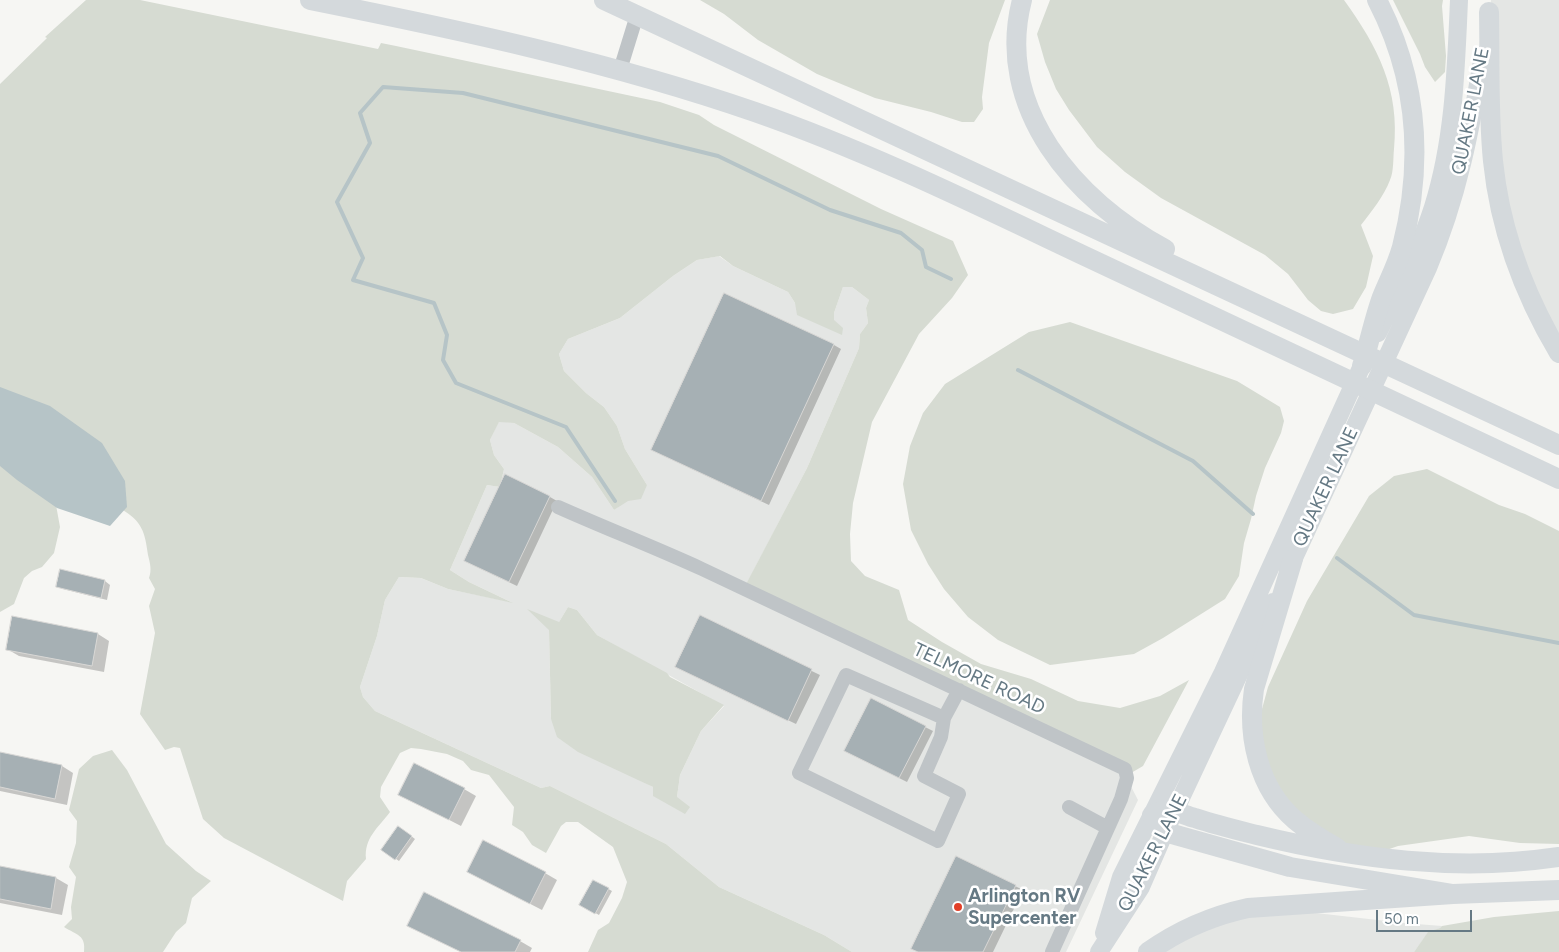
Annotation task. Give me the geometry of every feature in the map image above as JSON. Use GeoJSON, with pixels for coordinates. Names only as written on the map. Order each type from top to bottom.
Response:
{"type":"FeatureCollection","features":[{"type":"Feature","properties":{"kind":"highway"},"geometry":{"type":"LineString","coordinates":[[310,0],[534,48],[620,70],[689,90],[820,136],[878,160],[1406,406],[1559,480]]}},
{"type":"Feature","properties":{"kind":"highway"},"geometry":{"type":"LineString","coordinates":[[604,0],[1559,445]]}},
{"type":"Feature","properties":{"kind":"highway"},"geometry":{"type":"LineString","coordinates":[[1022,0],[1016,37],[1018,70],[1022,89],[1036,127],[1047,145],[1073,176],[1102,206],[1149,240],[1332,339]]}},
{"type":"Feature","properties":{"kind":"highway"},"geometry":{"type":"LineString","coordinates":[[1362,367],[1382,297],[1396,267],[1401,248],[1411,201],[1414,160],[1414,122],[1407,79],[1396,44],[1377,0]]}},
{"type":"Feature","properties":{"kind":"highway"},"geometry":{"type":"LineString","coordinates":[[1490,6],[1491,138],[1500,207],[1513,256],[1526,289],[1538,317],[1559,353]]}},
{"type":"Feature","properties":{"kind":"highway"},"geometry":{"type":"LineString","coordinates":[[1293,559],[1254,689],[1252,705],[1253,738],[1260,769],[1267,784],[1285,810],[1306,829],[1345,853]]}},
{"type":"Feature","properties":{"kind":"highway"},"geometry":{"type":"LineString","coordinates":[[1453,894],[1290,867],[1165,832],[1157,826],[1152,815],[1164,810],[1175,812],[1258,836],[1345,853],[1400,861],[1454,864],[1516,862],[1559,857]]}},
{"type":"Feature","properties":{"kind":"highway"},"geometry":{"type":"LineString","coordinates":[[1148,952],[1161,942],[1193,925],[1228,912],[1248,908],[1453,894],[1559,890]]}},
{"type":"Feature","properties":{"kind":"main road","name":"QUAKER LANE"},"geometry":{"type":"LineString","coordinates":[[1098,952],[1121,877],[1223,672],[1414,254],[1433,207],[1448,138],[1454,93],[1459,0]]}},
{"type":"Feature","properties":{"kind":"main road","name":"QUAKER LANE"},"geometry":{"type":"LineString","coordinates":[[1098,952],[1141,887],[1428,268],[1446,222],[1461,174],[1471,129],[1490,6]]}},
{"type":"Feature","properties":{"kind":"street"},"geometry":{"type":"LineString","coordinates":[[620,70],[637,15]]}},
{"type":"Feature","properties":{"kind":"street","name":"TELMORE ROAD"},"geometry":{"type":"LineString","coordinates":[[558,507],[637,540],[1125,768],[1127,778],[1121,799],[1052,952]]}},
{"type":"Feature","properties":{"kind":"street"},"geometry":{"type":"LineString","coordinates":[[944,718],[846,675],[799,773],[938,841],[959,794],[924,776],[941,737],[944,718],[959,690]]}},
{"type":"Feature","properties":{"kind":"street"},"geometry":{"type":"LineString","coordinates":[[1070,807],[1108,828]]}},
{"type":"Feature","properties":{"kind":"shaded area"},"geometry":{"type":"Polygon","coordinates":[[[86,0],[140,0],[378,49],[381,43],[660,102],[699,115],[714,125],[881,209],[953,241],[968,275],[952,298],[919,334],[872,422],[853,503],[850,534],[851,561],[865,576],[899,590],[908,620],[942,642],[981,664],[1031,679],[1078,701],[1120,708],[1160,696],[1189,680],[1143,766],[1131,773],[744,588],[807,468],[859,348],[860,334],[868,323],[866,308],[869,300],[852,287],[843,287],[834,313],[834,320],[843,328],[842,335],[797,315],[795,303],[788,292],[733,266],[720,256],[697,260],[673,276],[620,318],[568,339],[559,354],[564,371],[586,393],[604,407],[617,426],[625,449],[647,485],[641,499],[628,501],[614,510],[592,477],[558,447],[514,423],[499,422],[490,440],[494,455],[504,469],[500,487],[487,485],[450,570],[469,582],[513,603],[448,589],[421,578],[399,577],[385,600],[377,636],[360,687],[363,697],[375,711],[541,788],[550,786],[666,844],[719,887],[824,935],[852,952],[588,952],[598,930],[609,923],[622,898],[627,882],[613,847],[578,822],[566,822],[561,826],[546,853],[532,845],[523,832],[512,825],[514,807],[489,775],[471,770],[463,761],[447,754],[421,749],[411,748],[400,753],[381,787],[380,797],[390,812],[370,839],[367,845],[366,859],[347,881],[343,901],[224,838],[203,819],[180,748],[174,747],[165,750],[140,714],[155,633],[149,606],[155,589],[149,578],[150,564],[141,528],[134,518],[121,509],[0,401],[0,84],[47,38],[45,37],[86,0]]]}},
{"type":"Feature","properties":{"kind":"shaded area"},"geometry":{"type":"Polygon","coordinates":[[[700,0],[1005,0],[989,43],[982,97],[983,109],[974,122],[962,122],[875,98],[817,74],[758,40],[724,14],[700,0]]]}},
{"type":"Feature","properties":{"kind":"shaded area"},"geometry":{"type":"Polygon","coordinates":[[[1050,0],[1344,0],[1367,35],[1384,70],[1394,107],[1395,128],[1391,176],[1381,198],[1361,225],[1373,256],[1366,287],[1353,309],[1333,314],[1321,311],[1308,300],[1288,274],[1265,255],[1161,198],[1125,172],[1097,147],[1069,110],[1056,89],[1045,62],[1037,34],[1050,0]]]}},
{"type":"Feature","properties":{"kind":"shaded area"},"geometry":{"type":"Polygon","coordinates":[[[1393,0],[1443,0],[1445,72],[1435,82],[1425,67],[1393,0]]]}},
{"type":"Feature","properties":{"kind":"shaded area"},"geometry":{"type":"Polygon","coordinates":[[[1491,0],[1559,0],[1559,342],[1515,249],[1486,52],[1491,0]]]}},
{"type":"Feature","properties":{"kind":"shaded area"},"geometry":{"type":"Polygon","coordinates":[[[719,256],[733,266],[788,292],[795,303],[834,320],[834,313],[843,287],[852,287],[869,300],[866,308],[868,323],[860,334],[859,348],[807,468],[744,589],[1121,767],[1138,800],[1066,952],[852,952],[824,935],[719,887],[666,844],[550,786],[541,788],[375,711],[363,697],[360,687],[377,636],[385,600],[399,577],[421,578],[448,589],[511,602],[469,582],[450,570],[487,485],[500,487],[504,469],[494,455],[490,440],[499,421],[514,423],[558,447],[592,477],[614,510],[647,485],[625,449],[617,426],[604,407],[586,393],[564,371],[559,354],[568,339],[620,318],[673,276],[697,260],[719,256]],[[568,607],[559,622],[549,630],[551,719],[634,777],[653,787],[653,796],[677,797],[680,775],[701,731],[724,706],[597,635],[577,610],[568,607]]]}},
{"type":"Feature","properties":{"kind":"shaded area"},"geometry":{"type":"Polygon","coordinates":[[[1070,322],[1237,381],[1280,407],[1284,421],[1256,496],[1244,543],[1239,576],[1225,599],[1134,654],[1050,665],[998,640],[968,617],[944,589],[928,564],[911,530],[903,484],[910,446],[923,413],[945,384],[1029,332],[1070,322]]]}},
{"type":"Feature","properties":{"kind":"shaded area"},"geometry":{"type":"Polygon","coordinates":[[[0,387],[50,406],[102,443],[125,481],[127,507],[110,526],[57,508],[0,466],[0,387]]]}},
{"type":"Feature","properties":{"kind":"shaded area"},"geometry":{"type":"Polygon","coordinates":[[[0,455],[56,505],[60,527],[54,553],[42,567],[32,571],[24,578],[14,604],[0,612],[0,455]]]}},
{"type":"Feature","properties":{"kind":"shaded area"},"geometry":{"type":"Polygon","coordinates":[[[1427,469],[1499,505],[1525,514],[1559,531],[1559,844],[1520,843],[1469,836],[1398,846],[1375,854],[1353,848],[1282,803],[1256,731],[1268,687],[1307,601],[1369,496],[1394,476],[1427,469]]]}},
{"type":"Feature","properties":{"kind":"shaded area"},"geometry":{"type":"Polygon","coordinates":[[[568,607],[577,610],[597,635],[667,673],[670,677],[724,705],[701,731],[680,775],[677,797],[690,807],[685,814],[653,796],[653,787],[578,752],[557,737],[551,719],[549,630],[527,609],[559,622],[568,607]]]}},
{"type":"Feature","properties":{"kind":"shaded area"},"geometry":{"type":"Polygon","coordinates":[[[112,750],[127,770],[166,844],[196,871],[211,881],[192,898],[186,923],[176,932],[163,952],[84,952],[84,942],[80,936],[64,927],[72,919],[71,907],[76,877],[69,867],[76,843],[77,821],[69,810],[79,769],[93,756],[112,750]]]}},
{"type":"Feature","properties":{"kind":"shaded area"},"geometry":{"type":"Polygon","coordinates":[[[1272,908],[1442,926],[1428,933],[1414,952],[1151,952],[1202,921],[1272,908]]]}},
{"type":"Feature","properties":{"kind":"shaded area"},"geometry":{"type":"Polygon","coordinates":[[[1559,911],[1559,952],[1414,952],[1428,932],[1442,926],[1494,917],[1559,911]]]}},
{"type":"Feature","properties":{"kind":"building"},"geometry":{"type":"Polygon","coordinates":[[[724,293],[834,344],[761,501],[651,450],[724,293]]]}},
{"type":"Feature","properties":{"kind":"building"},"geometry":{"type":"Polygon","coordinates":[[[505,474],[550,496],[509,582],[464,561],[505,474]]]}},
{"type":"Feature","properties":{"kind":"building"},"geometry":{"type":"Polygon","coordinates":[[[60,569],[105,580],[101,598],[56,587],[60,569]]]}},
{"type":"Feature","properties":{"kind":"building"},"geometry":{"type":"Polygon","coordinates":[[[700,615],[812,669],[788,721],[675,667],[700,615]]]}},
{"type":"Feature","properties":{"kind":"building"},"geometry":{"type":"Polygon","coordinates":[[[12,616],[98,633],[92,666],[6,650],[12,616]]]}},
{"type":"Feature","properties":{"kind":"building"},"geometry":{"type":"Polygon","coordinates":[[[871,698],[926,726],[899,778],[844,751],[871,698]]]}},
{"type":"Feature","properties":{"kind":"building"},"geometry":{"type":"Polygon","coordinates":[[[0,752],[62,765],[55,799],[0,787],[0,752]]]}},
{"type":"Feature","properties":{"kind":"building"},"geometry":{"type":"Polygon","coordinates":[[[414,763],[465,788],[449,820],[398,795],[414,763]]]}},
{"type":"Feature","properties":{"kind":"building"},"geometry":{"type":"Polygon","coordinates":[[[398,826],[412,836],[395,860],[381,850],[398,826]]]}},
{"type":"Feature","properties":{"kind":"building"},"geometry":{"type":"Polygon","coordinates":[[[483,840],[546,872],[530,904],[467,872],[483,840]]]}},
{"type":"Feature","properties":{"kind":"building"},"geometry":{"type":"Polygon","coordinates":[[[956,856],[1016,885],[983,952],[918,952],[911,949],[956,856]]]}},
{"type":"Feature","properties":{"kind":"building"},"geometry":{"type":"Polygon","coordinates":[[[0,866],[56,877],[51,909],[0,899],[0,866]]]}},
{"type":"Feature","properties":{"kind":"building"},"geometry":{"type":"Polygon","coordinates":[[[593,880],[609,888],[595,914],[579,905],[593,880]]]}},
{"type":"Feature","properties":{"kind":"building"},"geometry":{"type":"Polygon","coordinates":[[[424,892],[521,940],[515,952],[461,952],[407,926],[424,892]]]}},
{"type":"Feature","properties":{"kind":"waterway"},"geometry":{"type":"LineString","coordinates":[[615,501],[566,427],[456,383],[443,360],[447,335],[434,303],[353,280],[363,258],[337,202],[370,143],[360,113],[383,87],[463,93],[718,156],[830,210],[901,233],[922,250],[926,267],[951,279]]}},
{"type":"Feature","properties":{"kind":"waterway"},"geometry":{"type":"LineString","coordinates":[[1018,370],[1193,461],[1253,514]]}},
{"type":"Feature","properties":{"kind":"waterway"},"geometry":{"type":"LineString","coordinates":[[1337,558],[1414,615],[1559,643]]}},
{"type":"Feature","properties":{"kind":"place","name":"Arlington RV Supercenter"},"geometry":{"type":"Point","coordinates":[958,907]}}]}
